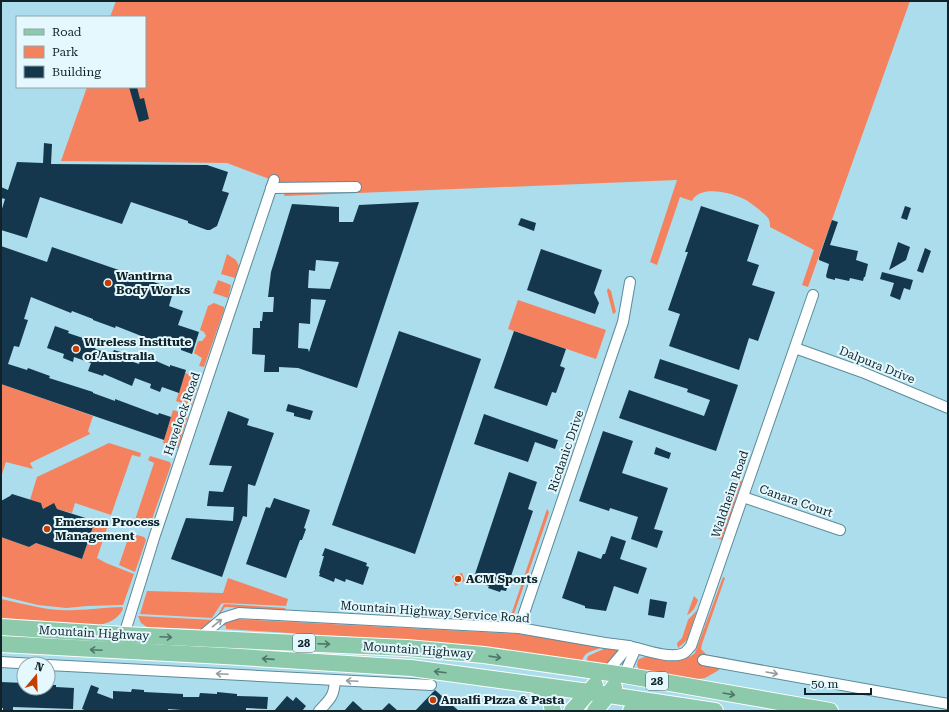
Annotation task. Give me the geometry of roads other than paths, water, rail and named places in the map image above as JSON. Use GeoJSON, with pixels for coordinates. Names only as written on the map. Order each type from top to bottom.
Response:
{"type":"FeatureCollection","features":[{"type":"Feature","properties":{"kind":"main road","name":"Mountain Highway"},"geometry":{"type":"LineString","coordinates":[[1,627],[124,635],[407,648],[484,655],[624,675],[830,711]]}},
{"type":"Feature","properties":{"kind":"main road"},"geometry":{"type":"LineString","coordinates":[[123,651],[124,635]]}},
{"type":"Feature","properties":{"kind":"main road","name":"Mountain Highway"},"geometry":{"type":"LineString","coordinates":[[1,644],[411,668],[589,692],[714,711]]}},
{"type":"Feature","properties":{"kind":"main road"},"geometry":{"type":"LineString","coordinates":[[407,648],[450,661],[456,667],[460,675]]}},
{"type":"Feature","properties":{"kind":"main road"},"geometry":{"type":"LineString","coordinates":[[572,711],[606,673]]}},
{"type":"Feature","properties":{"kind":"main road"},"geometry":{"type":"LineString","coordinates":[[595,711],[624,675]]}},
{"type":"Feature","properties":{"kind":"main road"},"geometry":{"type":"LineString","coordinates":[[536,685],[550,698],[553,711]]}},
{"type":"Feature","properties":{"kind":"main road"},"geometry":{"type":"LineString","coordinates":[[631,711],[714,711]]}},
{"type":"Feature","properties":{"kind":"street","name":"Havelock Road"},"geometry":{"type":"LineString","coordinates":[[124,635],[155,535],[272,184],[356,187]]}},
{"type":"Feature","properties":{"kind":"street","name":"Ricdanic Drive"},"geometry":{"type":"LineString","coordinates":[[519,628],[623,322],[630,282]]}},
{"type":"Feature","properties":{"kind":"street","name":"Waldheim Road"},"geometry":{"type":"LineString","coordinates":[[632,647],[675,655],[684,653],[691,646],[813,295]]}},
{"type":"Feature","properties":{"kind":"street","name":"Dalpura Drive"},"geometry":{"type":"LineString","coordinates":[[795,348],[869,374],[948,408]]}},
{"type":"Feature","properties":{"kind":"street","name":"Canara Court"},"geometry":{"type":"LineString","coordinates":[[743,497],[840,530]]}},
{"type":"Feature","properties":{"kind":"street","name":"Mountain Highway Service Road"},"geometry":{"type":"LineString","coordinates":[[199,638],[223,618],[239,613],[519,628],[632,647]]}},
{"type":"Feature","properties":{"kind":"street"},"geometry":{"type":"LineString","coordinates":[[606,673],[632,647]]}},
{"type":"Feature","properties":{"kind":"street"},"geometry":{"type":"LineString","coordinates":[[624,675],[632,647]]}},
{"type":"Feature","properties":{"kind":"street"},"geometry":{"type":"LineString","coordinates":[[702,660],[948,704]]}},
{"type":"Feature","properties":{"kind":"street"},"geometry":{"type":"LineString","coordinates":[[1,662],[16,663]]}},
{"type":"Feature","properties":{"kind":"street"},"geometry":{"type":"LineString","coordinates":[[56,665],[431,686]]}},
{"type":"Feature","properties":{"kind":"street"},"geometry":{"type":"LineString","coordinates":[[319,711],[333,695],[335,690],[335,680]]}},
{"type":"Feature","properties":{"kind":"place","name":"Wantirna Body Works"},"geometry":{"type":"Point","coordinates":[108,283]}},
{"type":"Feature","properties":{"kind":"place","name":"Wireless Institute of Australia"},"geometry":{"type":"Point","coordinates":[76,349]}},
{"type":"Feature","properties":{"kind":"place","name":"Emerson Process Management"},"geometry":{"type":"Point","coordinates":[47,529]}},
{"type":"Feature","properties":{"kind":"place","name":"ACM Sports"},"geometry":{"type":"Point","coordinates":[458,579]}},
{"type":"Feature","properties":{"kind":"place","name":"Amalfi Pizza & Pasta"},"geometry":{"type":"Point","coordinates":[433,700]}}]}
